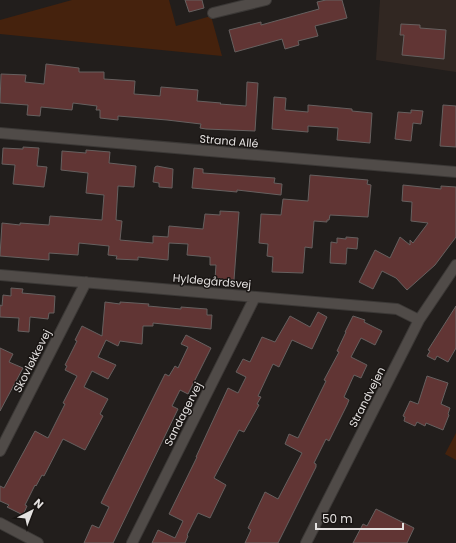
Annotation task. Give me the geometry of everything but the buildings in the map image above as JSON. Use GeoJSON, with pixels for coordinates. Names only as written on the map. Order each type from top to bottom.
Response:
{"type":"FeatureCollection","features":[{"type":"Feature","properties":{"kind":"street"},"geometry":{"type":"LineString","coordinates":[[213,13],[261,1]]}},
{"type":"Feature","properties":{"kind":"street","name":"Strand Allé"},"geometry":{"type":"LineString","coordinates":[[0,133],[456,172]]}},
{"type":"Feature","properties":{"kind":"street","name":"Strandvejen"},"geometry":{"type":"LineString","coordinates":[[306,543],[419,320],[456,265]]}},
{"type":"Feature","properties":{"kind":"street","name":"Hyldegårdsvej"},"geometry":{"type":"LineString","coordinates":[[0,275],[397,309],[419,320]]}},
{"type":"Feature","properties":{"kind":"street","name":"Skovløkkevej"},"geometry":{"type":"LineString","coordinates":[[0,451],[86,282]]}},
{"type":"Feature","properties":{"kind":"street","name":"Sandagervej"},"geometry":{"type":"LineString","coordinates":[[132,543],[256,297]]}},
{"type":"Feature","properties":{"kind":"street"},"geometry":{"type":"LineString","coordinates":[[0,523],[38,543]]}},
{"type":"Feature","properties":{"kind":"shaded area"},"geometry":{"type":"Polygon","coordinates":[[[72,0],[169,0],[176,26],[211,16],[222,56],[0,34],[0,20],[72,0]]]}},
{"type":"Feature","properties":{"kind":"shaded area"},"geometry":{"type":"Polygon","coordinates":[[[380,0],[456,0],[456,72],[376,60],[380,0]]]}},
{"type":"Feature","properties":{"kind":"shaded area"},"geometry":{"type":"Polygon","coordinates":[[[456,433],[456,460],[445,454],[456,433]]]}}]}
